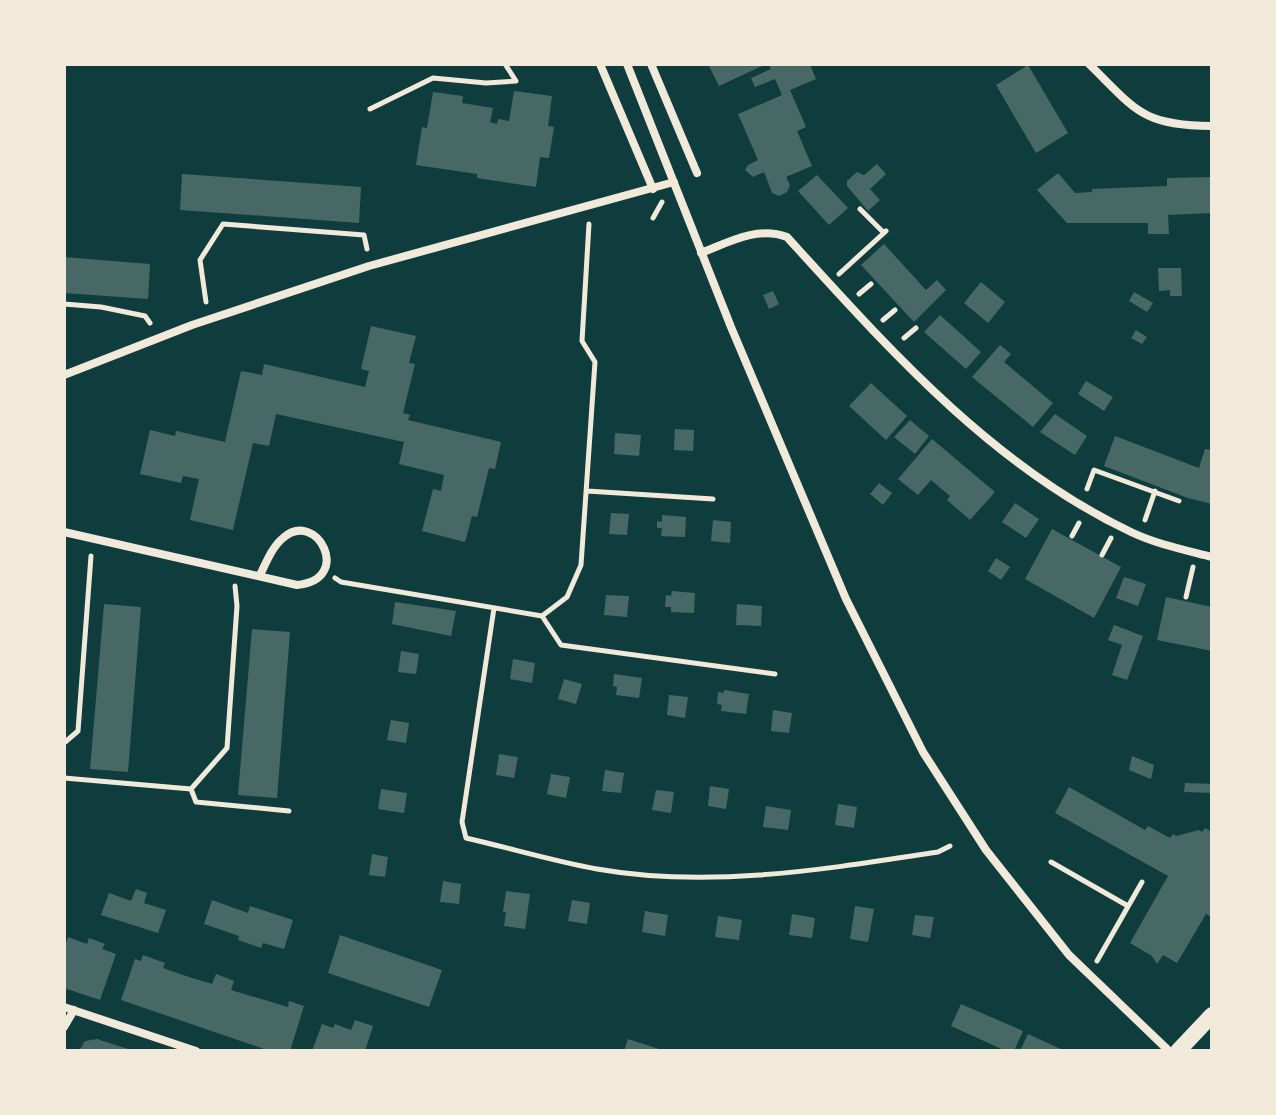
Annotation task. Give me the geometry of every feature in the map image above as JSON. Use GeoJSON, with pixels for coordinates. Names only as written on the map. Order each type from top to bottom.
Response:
{"type":"FeatureCollection","features":[{"type":"Feature","properties":{"kind":"main road"},"geometry":{"type":"LineString","coordinates":[[1178,1051],[1212,1015]]}},
{"type":"Feature","properties":{"kind":"street"},"geometry":{"type":"LineString","coordinates":[[600,64],[653,189]]}},
{"type":"Feature","properties":{"kind":"street"},"geometry":{"type":"LineString","coordinates":[[627,64],[701,253],[846,599],[923,752],[986,850],[1034,912],[1089,976],[1169,1051]]}},
{"type":"Feature","properties":{"kind":"street"},"geometry":{"type":"LineString","coordinates":[[651,64],[697,173]]}},
{"type":"Feature","properties":{"kind":"street"},"geometry":{"type":"LineString","coordinates":[[1089,64],[1136,110],[1153,120],[1177,126],[1212,126]]}},
{"type":"Feature","properties":{"kind":"street"},"geometry":{"type":"LineString","coordinates":[[64,375],[209,319],[369,266],[674,182]]}},
{"type":"Feature","properties":{"kind":"street"},"geometry":{"type":"LineString","coordinates":[[701,253],[761,232],[787,237],[915,375],[974,426],[1055,488],[1139,535],[1212,557]]}},
{"type":"Feature","properties":{"kind":"street"},"geometry":{"type":"LineString","coordinates":[[64,532],[297,585],[318,579],[327,561],[326,550],[313,534],[292,532],[283,537],[260,575]]}},
{"type":"Feature","properties":{"kind":"street"},"geometry":{"type":"LineString","coordinates":[[64,1007],[196,1051]]}},
{"type":"Feature","properties":{"kind":"street"},"geometry":{"type":"LineString","coordinates":[[64,1027],[74,1010]]}},
{"type":"Feature","properties":{"kind":"path"},"geometry":{"type":"LineString","coordinates":[[370,109],[433,78],[486,83],[516,81],[505,64]]}},
{"type":"Feature","properties":{"kind":"path"},"geometry":{"type":"LineString","coordinates":[[324,571],[341,582],[542,616],[567,597],[581,565],[595,362],[582,341],[589,207]]}},
{"type":"Feature","properties":{"kind":"path"},"geometry":{"type":"LineString","coordinates":[[829,283],[885,232],[860,209]]}},
{"type":"Feature","properties":{"kind":"path"},"geometry":{"type":"LineString","coordinates":[[209,319],[200,260],[223,224],[364,235],[369,266]]}},
{"type":"Feature","properties":{"kind":"path"},"geometry":{"type":"LineString","coordinates":[[64,304],[101,307],[145,316],[160,337]]}},
{"type":"Feature","properties":{"kind":"path"},"geometry":{"type":"LineString","coordinates":[[1088,486],[1094,470],[1179,501]]}},
{"type":"Feature","properties":{"kind":"path"},"geometry":{"type":"LineString","coordinates":[[587,491],[713,499]]}},
{"type":"Feature","properties":{"kind":"path"},"geometry":{"type":"LineString","coordinates":[[1139,535],[1155,491]]}},
{"type":"Feature","properties":{"kind":"path"},"geometry":{"type":"LineString","coordinates":[[64,743],[78,731],[92,539]]}},
{"type":"Feature","properties":{"kind":"path"},"geometry":{"type":"LineString","coordinates":[[1186,597],[1196,553]]}},
{"type":"Feature","properties":{"kind":"path"},"geometry":{"type":"LineString","coordinates":[[191,789],[227,748],[237,606],[233,569]]}},
{"type":"Feature","properties":{"kind":"path"},"geometry":{"type":"LineString","coordinates":[[494,608],[462,822],[466,838],[599,869],[681,876],[802,872],[938,852],[950,846]]}},
{"type":"Feature","properties":{"kind":"path"},"geometry":{"type":"LineString","coordinates":[[542,616],[561,645],[775,674]]}},
{"type":"Feature","properties":{"kind":"path"},"geometry":{"type":"LineString","coordinates":[[64,778],[191,789]]}},
{"type":"Feature","properties":{"kind":"path"},"geometry":{"type":"LineString","coordinates":[[191,789],[196,802],[289,811]]}},
{"type":"Feature","properties":{"kind":"path"},"geometry":{"type":"LineString","coordinates":[[1051,862],[1128,906]]}},
{"type":"Feature","properties":{"kind":"path"},"geometry":{"type":"LineString","coordinates":[[1089,976],[1142,882]]}},
{"type":"Feature","properties":{"kind":"building"},"geometry":{"type":"Polygon","coordinates":[[[708,64],[761,64],[762,66],[719,86],[708,64]]]}},
{"type":"Feature","properties":{"kind":"building"},"geometry":{"type":"Polygon","coordinates":[[[810,65],[816,79],[790,90],[806,127],[797,131],[812,166],[786,177],[790,185],[787,192],[779,196],[772,193],[764,172],[753,177],[745,170],[758,160],[738,114],[782,95],[775,79],[755,87],[751,78],[771,69],[769,66],[810,65]]]}},
{"type":"Feature","properties":{"kind":"building"},"geometry":{"type":"Polygon","coordinates":[[[1028,65],[1068,133],[1036,153],[996,85],[1028,65]]]}},
{"type":"Feature","properties":{"kind":"building"},"geometry":{"type":"Polygon","coordinates":[[[514,91],[552,96],[548,126],[554,127],[549,158],[540,157],[536,187],[416,165],[422,127],[427,128],[433,92],[463,96],[462,103],[493,108],[490,122],[497,124],[498,119],[509,121],[514,91]]]}},
{"type":"Feature","properties":{"kind":"building"},"geometry":{"type":"Polygon","coordinates":[[[877,164],[886,174],[870,189],[880,200],[868,211],[847,186],[847,181],[857,172],[864,175],[877,164]]]}},
{"type":"Feature","properties":{"kind":"building"},"geometry":{"type":"Polygon","coordinates":[[[1058,173],[1075,193],[1092,192],[1092,189],[1167,186],[1167,178],[1212,177],[1212,213],[1168,215],[1169,234],[1148,234],[1148,223],[1067,223],[1037,190],[1058,173]]]}},
{"type":"Feature","properties":{"kind":"building"},"geometry":{"type":"Polygon","coordinates":[[[182,174],[361,187],[359,223],[180,210],[182,174]]]}},
{"type":"Feature","properties":{"kind":"building"},"geometry":{"type":"Polygon","coordinates":[[[817,175],[848,208],[829,225],[798,191],[817,175]]]}},
{"type":"Feature","properties":{"kind":"building"},"geometry":{"type":"Polygon","coordinates":[[[884,244],[926,290],[937,280],[946,290],[914,322],[861,265],[884,244]]]}},
{"type":"Feature","properties":{"kind":"building"},"geometry":{"type":"Polygon","coordinates":[[[64,257],[150,264],[148,299],[64,293],[64,257]]]}},
{"type":"Feature","properties":{"kind":"building"},"geometry":{"type":"Polygon","coordinates":[[[1158,268],[1181,268],[1182,296],[1170,296],[1170,290],[1159,291],[1158,268]]]}},
{"type":"Feature","properties":{"kind":"building"},"geometry":{"type":"Polygon","coordinates":[[[981,282],[1005,302],[988,323],[964,303],[981,282]]]}},
{"type":"Feature","properties":{"kind":"building"},"geometry":{"type":"Polygon","coordinates":[[[773,291],[779,304],[769,309],[763,295],[773,291]]]}},
{"type":"Feature","properties":{"kind":"building"},"geometry":{"type":"Polygon","coordinates":[[[1134,292],[1153,303],[1147,312],[1129,301],[1134,292]]]}},
{"type":"Feature","properties":{"kind":"building"},"geometry":{"type":"Polygon","coordinates":[[[940,315],[981,352],[966,369],[924,332],[940,315]]]}},
{"type":"Feature","properties":{"kind":"building"},"geometry":{"type":"Polygon","coordinates":[[[371,326],[416,336],[409,363],[415,364],[403,413],[410,415],[408,420],[501,442],[495,469],[489,468],[477,517],[472,516],[465,542],[422,531],[433,489],[441,491],[444,475],[399,464],[404,442],[276,414],[269,446],[253,443],[233,530],[190,520],[199,479],[183,476],[181,483],[140,474],[150,430],[175,436],[176,431],[225,442],[241,371],[262,375],[264,364],[365,387],[369,371],[361,369],[371,326]]]}},
{"type":"Feature","properties":{"kind":"building"},"geometry":{"type":"Polygon","coordinates":[[[1136,330],[1147,337],[1142,344],[1131,338],[1136,330]]]}},
{"type":"Feature","properties":{"kind":"building"},"geometry":{"type":"Polygon","coordinates":[[[1000,345],[1011,354],[1004,362],[1053,403],[1033,427],[972,377],[1000,345]]]}},
{"type":"Feature","properties":{"kind":"building"},"geometry":{"type":"Polygon","coordinates":[[[1086,381],[1113,397],[1104,411],[1078,394],[1086,381]]]}},
{"type":"Feature","properties":{"kind":"building"},"geometry":{"type":"Polygon","coordinates":[[[871,383],[907,416],[886,440],[849,406],[871,383]]]}},
{"type":"Feature","properties":{"kind":"building"},"geometry":{"type":"Polygon","coordinates":[[[1055,414],[1087,436],[1075,455],[1040,432],[1055,414]]]}},
{"type":"Feature","properties":{"kind":"building"},"geometry":{"type":"Polygon","coordinates":[[[910,420],[929,436],[915,454],[894,437],[910,420]]]}},
{"type":"Feature","properties":{"kind":"building"},"geometry":{"type":"Polygon","coordinates":[[[675,429],[694,430],[693,451],[674,450],[675,429]]]}},
{"type":"Feature","properties":{"kind":"building"},"geometry":{"type":"Polygon","coordinates":[[[615,433],[641,435],[639,456],[614,454],[615,433]]]}},
{"type":"Feature","properties":{"kind":"building"},"geometry":{"type":"Polygon","coordinates":[[[1115,436],[1199,468],[1205,449],[1212,450],[1212,504],[1104,466],[1115,436]]]}},
{"type":"Feature","properties":{"kind":"building"},"geometry":{"type":"Polygon","coordinates":[[[932,439],[995,492],[970,520],[947,500],[950,496],[931,480],[918,495],[898,479],[932,439]]]}},
{"type":"Feature","properties":{"kind":"building"},"geometry":{"type":"Polygon","coordinates":[[[879,483],[892,493],[883,505],[870,494],[879,483]]]}},
{"type":"Feature","properties":{"kind":"building"},"geometry":{"type":"Polygon","coordinates":[[[1015,503],[1039,519],[1026,538],[1002,522],[1015,503]]]}},
{"type":"Feature","properties":{"kind":"building"},"geometry":{"type":"Polygon","coordinates":[[[611,513],[629,514],[627,535],[609,534],[611,513]]]}},
{"type":"Feature","properties":{"kind":"building"},"geometry":{"type":"Polygon","coordinates":[[[662,515],[686,517],[685,537],[661,536],[662,528],[657,528],[657,521],[662,522],[662,515]]]}},
{"type":"Feature","properties":{"kind":"building"},"geometry":{"type":"Polygon","coordinates":[[[713,520],[731,522],[730,543],[711,541],[713,520]]]}},
{"type":"Feature","properties":{"kind":"building"},"geometry":{"type":"Polygon","coordinates":[[[1052,529],[1121,567],[1094,618],[1025,579],[1052,529]]]}},
{"type":"Feature","properties":{"kind":"building"},"geometry":{"type":"Polygon","coordinates":[[[996,558],[1010,567],[1001,580],[988,571],[996,558]]]}},
{"type":"Feature","properties":{"kind":"building"},"geometry":{"type":"Polygon","coordinates":[[[1124,577],[1146,584],[1138,606],[1116,598],[1124,577]]]}},
{"type":"Feature","properties":{"kind":"building"},"geometry":{"type":"Polygon","coordinates":[[[672,591],[695,593],[694,613],[671,612],[671,607],[665,607],[666,595],[671,596],[672,591]]]}},
{"type":"Feature","properties":{"kind":"building"},"geometry":{"type":"Polygon","coordinates":[[[606,595],[629,596],[627,617],[604,615],[606,595]]]}},
{"type":"Feature","properties":{"kind":"building"},"geometry":{"type":"Polygon","coordinates":[[[1166,597],[1212,607],[1212,651],[1157,640],[1166,597]]]}},
{"type":"Feature","properties":{"kind":"building"},"geometry":{"type":"Polygon","coordinates":[[[395,602],[456,611],[451,636],[392,624],[395,602]]]}},
{"type":"Feature","properties":{"kind":"building"},"geometry":{"type":"Polygon","coordinates":[[[104,604],[141,607],[128,772],[90,769],[104,604]]]}},
{"type":"Feature","properties":{"kind":"building"},"geometry":{"type":"Polygon","coordinates":[[[737,604],[762,606],[761,626],[736,625],[737,604]]]}},
{"type":"Feature","properties":{"kind":"building"},"geometry":{"type":"Polygon","coordinates":[[[1114,625],[1143,636],[1127,680],[1112,675],[1122,645],[1108,640],[1114,625]]]}},
{"type":"Feature","properties":{"kind":"building"},"geometry":{"type":"Polygon","coordinates":[[[252,629],[290,632],[277,798],[238,795],[252,629]]]}},
{"type":"Feature","properties":{"kind":"building"},"geometry":{"type":"Polygon","coordinates":[[[401,651],[419,654],[416,674],[398,672],[401,651]]]}},
{"type":"Feature","properties":{"kind":"building"},"geometry":{"type":"Polygon","coordinates":[[[513,659],[535,663],[532,683],[510,679],[513,659]]]}},
{"type":"Feature","properties":{"kind":"building"},"geometry":{"type":"Polygon","coordinates":[[[614,674],[642,678],[639,698],[616,695],[614,674]]]}},
{"type":"Feature","properties":{"kind":"building"},"geometry":{"type":"Polygon","coordinates":[[[564,679],[582,684],[576,704],[558,699],[564,679]]]}},
{"type":"Feature","properties":{"kind":"building"},"geometry":{"type":"Polygon","coordinates":[[[724,690],[749,694],[746,714],[721,711],[722,705],[717,704],[718,692],[724,693],[724,690]]]}},
{"type":"Feature","properties":{"kind":"building"},"geometry":{"type":"Polygon","coordinates":[[[669,695],[688,697],[685,718],[667,715],[669,695]]]}},
{"type":"Feature","properties":{"kind":"building"},"geometry":{"type":"Polygon","coordinates":[[[773,710],[792,713],[789,733],[771,731],[773,710]]]}},
{"type":"Feature","properties":{"kind":"building"},"geometry":{"type":"Polygon","coordinates":[[[391,720],[409,723],[406,743],[387,740],[391,720]]]}},
{"type":"Feature","properties":{"kind":"building"},"geometry":{"type":"Polygon","coordinates":[[[499,754],[518,757],[514,778],[496,775],[499,754]]]}},
{"type":"Feature","properties":{"kind":"building"},"geometry":{"type":"Polygon","coordinates":[[[1132,756],[1154,765],[1151,779],[1129,770],[1132,756]]]}},
{"type":"Feature","properties":{"kind":"building"},"geometry":{"type":"Polygon","coordinates":[[[605,770],[624,773],[621,793],[602,791],[605,770]]]}},
{"type":"Feature","properties":{"kind":"building"},"geometry":{"type":"Polygon","coordinates":[[[551,774],[570,777],[566,798],[547,794],[551,774]]]}},
{"type":"Feature","properties":{"kind":"building"},"geometry":{"type":"Polygon","coordinates":[[[1185,783],[1212,784],[1212,793],[1184,792],[1185,783]]]}},
{"type":"Feature","properties":{"kind":"building"},"geometry":{"type":"Polygon","coordinates":[[[710,786],[729,789],[726,809],[708,806],[710,786]]]}},
{"type":"Feature","properties":{"kind":"building"},"geometry":{"type":"Polygon","coordinates":[[[1069,787],[1145,830],[1148,826],[1170,838],[1173,834],[1202,832],[1205,828],[1212,832],[1212,917],[1206,914],[1177,963],[1163,955],[1157,964],[1152,956],[1130,943],[1168,876],[1055,813],[1069,787]]]}},
{"type":"Feature","properties":{"kind":"building"},"geometry":{"type":"Polygon","coordinates":[[[381,789],[407,793],[404,813],[378,809],[381,789]]]}},
{"type":"Feature","properties":{"kind":"building"},"geometry":{"type":"Polygon","coordinates":[[[656,790],[674,792],[671,813],[652,810],[656,790]]]}},
{"type":"Feature","properties":{"kind":"building"},"geometry":{"type":"Polygon","coordinates":[[[838,804],[857,807],[854,828],[835,825],[838,804]]]}},
{"type":"Feature","properties":{"kind":"building"},"geometry":{"type":"Polygon","coordinates":[[[766,806],[791,810],[788,830],[763,827],[766,806]]]}},
{"type":"Feature","properties":{"kind":"building"},"geometry":{"type":"Polygon","coordinates":[[[372,854],[388,857],[385,877],[369,875],[372,854]]]}},
{"type":"Feature","properties":{"kind":"building"},"geometry":{"type":"Polygon","coordinates":[[[443,881],[461,884],[459,904],[440,902],[443,881]]]}},
{"type":"Feature","properties":{"kind":"building"},"geometry":{"type":"Polygon","coordinates":[[[136,889],[147,893],[144,903],[166,910],[158,933],[101,915],[109,893],[131,901],[136,889]]]}},
{"type":"Feature","properties":{"kind":"building"},"geometry":{"type":"Polygon","coordinates":[[[506,891],[530,894],[525,929],[504,926],[506,891]]]}},
{"type":"Feature","properties":{"kind":"building"},"geometry":{"type":"Polygon","coordinates":[[[212,900],[248,913],[250,906],[293,920],[284,949],[263,943],[261,948],[238,940],[239,936],[204,924],[212,900]]]}},
{"type":"Feature","properties":{"kind":"building"},"geometry":{"type":"Polygon","coordinates":[[[572,900],[590,903],[587,924],[568,921],[572,900]]]}},
{"type":"Feature","properties":{"kind":"building"},"geometry":{"type":"Polygon","coordinates":[[[855,906],[874,909],[868,942],[850,939],[855,906]]]}},
{"type":"Feature","properties":{"kind":"building"},"geometry":{"type":"Polygon","coordinates":[[[645,911],[668,915],[665,936],[642,932],[645,911]]]}},
{"type":"Feature","properties":{"kind":"building"},"geometry":{"type":"Polygon","coordinates":[[[792,914],[815,918],[812,938],[789,935],[792,914]]]}},
{"type":"Feature","properties":{"kind":"building"},"geometry":{"type":"Polygon","coordinates":[[[915,915],[934,917],[930,938],[912,935],[915,915]]]}},
{"type":"Feature","properties":{"kind":"building"},"geometry":{"type":"Polygon","coordinates":[[[718,916],[742,920],[739,940],[715,937],[718,916]]]}},
{"type":"Feature","properties":{"kind":"building"},"geometry":{"type":"Polygon","coordinates":[[[340,935],[442,970],[429,1007],[328,973],[340,935]]]}},
{"type":"Feature","properties":{"kind":"building"},"geometry":{"type":"Polygon","coordinates":[[[68,937],[87,944],[89,938],[105,944],[102,949],[116,954],[100,1000],[64,988],[64,949],[68,937]]]}},
{"type":"Feature","properties":{"kind":"building"},"geometry":{"type":"Polygon","coordinates":[[[143,955],[165,963],[163,968],[186,976],[212,984],[216,974],[234,981],[231,990],[288,1007],[289,1001],[304,1006],[290,1051],[270,1051],[121,1000],[135,959],[141,961],[143,955]]]}},
{"type":"Feature","properties":{"kind":"building"},"geometry":{"type":"Polygon","coordinates":[[[961,1004],[1023,1031],[1014,1051],[1006,1051],[951,1026],[961,1004]]]}},
{"type":"Feature","properties":{"kind":"building"},"geometry":{"type":"Polygon","coordinates":[[[355,1020],[373,1026],[365,1051],[312,1051],[322,1024],[333,1028],[335,1024],[351,1030],[355,1020]]]}},
{"type":"Feature","properties":{"kind":"building"},"geometry":{"type":"Polygon","coordinates":[[[1028,1034],[1065,1051],[1020,1051],[1028,1034]]]}},
{"type":"Feature","properties":{"kind":"building"},"geometry":{"type":"Polygon","coordinates":[[[97,1039],[131,1051],[79,1051],[85,1041],[97,1039]]]}},
{"type":"Feature","properties":{"kind":"building"},"geometry":{"type":"Polygon","coordinates":[[[628,1039],[662,1050],[662,1051],[624,1051],[628,1039]]]}}]}
